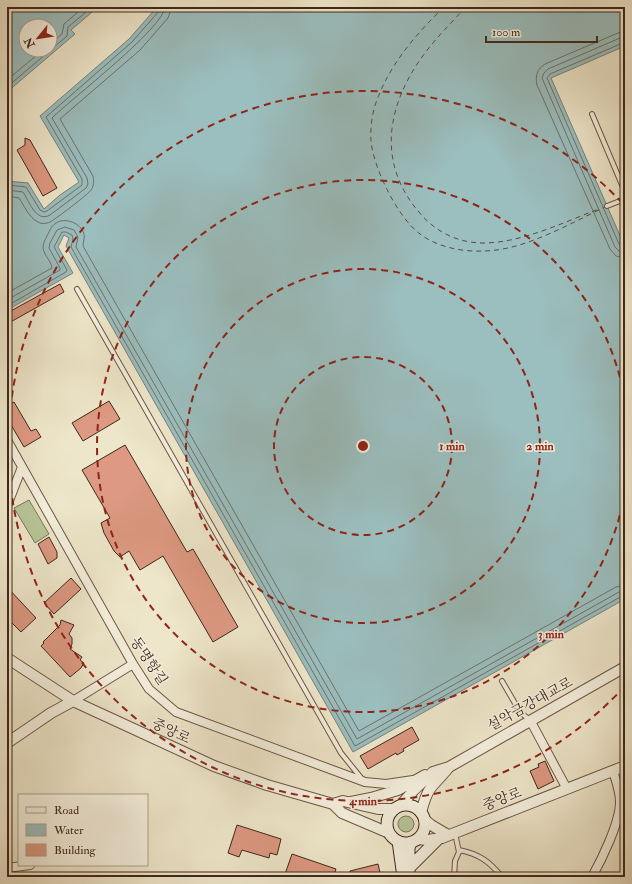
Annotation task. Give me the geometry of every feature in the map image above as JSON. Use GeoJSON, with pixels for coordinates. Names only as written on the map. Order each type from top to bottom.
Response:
{"type":"FeatureCollection","features":[{"type":"Feature","properties":{"kind":"main road"},"geometry":{"type":"LineString","coordinates":[[412,806],[422,816],[424,827],[422,834],[414,840],[409,848],[407,874],[398,841],[389,833],[387,823],[388,817],[398,807],[412,806]]}},
{"type":"Feature","properties":{"kind":"main road"},"geometry":{"type":"LineString","coordinates":[[407,874],[447,836]]}},
{"type":"Feature","properties":{"kind":"main road"},"geometry":{"type":"LineString","coordinates":[[398,841],[402,842],[414,840]]}},
{"type":"Feature","properties":{"kind":"street","name":"동명항길"},"geometry":{"type":"LineString","coordinates":[[7,440],[133,664],[149,689],[176,712],[365,782],[386,784],[416,779]]}},
{"type":"Feature","properties":{"kind":"street"},"geometry":{"type":"LineString","coordinates":[[7,506],[22,467]]}},
{"type":"Feature","properties":{"kind":"street","name":"중앙로"},"geometry":{"type":"LineString","coordinates":[[7,658],[73,701],[214,766],[267,785],[333,804]]}},
{"type":"Feature","properties":{"kind":"street"},"geometry":{"type":"LineString","coordinates":[[7,743],[51,713],[133,664]]}},
{"type":"Feature","properties":{"kind":"street","name":"설악금강대교로"},"geometry":{"type":"LineString","coordinates":[[449,767],[530,720],[625,668]]}},
{"type":"Feature","properties":{"kind":"street"},"geometry":{"type":"LineString","coordinates":[[530,720],[567,789]]}},
{"type":"Feature","properties":{"kind":"street","name":"중앙로"},"geometry":{"type":"LineString","coordinates":[[447,836],[625,766]]}},
{"type":"Feature","properties":{"kind":"street"},"geometry":{"type":"LineString","coordinates":[[351,802],[398,790],[416,779],[449,767]]}},
{"type":"Feature","properties":{"kind":"street"},"geometry":{"type":"LineString","coordinates":[[447,836],[431,825],[422,816],[424,799],[430,789],[443,776],[449,767]]}},
{"type":"Feature","properties":{"kind":"street"},"geometry":{"type":"LineString","coordinates":[[592,877],[612,834],[620,808],[620,795],[613,771]]}},
{"type":"Feature","properties":{"kind":"street"},"geometry":{"type":"LineString","coordinates":[[389,833],[342,813],[333,804],[342,801],[378,809],[398,807],[433,772]]}},
{"type":"Feature","properties":{"kind":"street"},"geometry":{"type":"LineString","coordinates":[[414,840],[447,836]]}},
{"type":"Feature","properties":{"kind":"street"},"geometry":{"type":"LineString","coordinates":[[7,868],[24,866]]}},
{"type":"Feature","properties":{"kind":"lane"},"geometry":{"type":"LineString","coordinates":[[592,114],[625,192]]}},
{"type":"Feature","properties":{"kind":"lane"},"geometry":{"type":"LineString","coordinates":[[607,206],[625,199]]}},
{"type":"Feature","properties":{"kind":"lane"},"geometry":{"type":"LineString","coordinates":[[77,289],[341,753],[352,769],[365,782]]}},
{"type":"Feature","properties":{"kind":"lane"},"geometry":{"type":"LineString","coordinates":[[502,681],[520,712],[530,720]]}},
{"type":"Feature","properties":{"kind":"lane"},"geometry":{"type":"LineString","coordinates":[[447,836],[459,850],[481,857],[491,864],[502,877]]}},
{"type":"Feature","properties":{"kind":"lane"},"geometry":{"type":"LineString","coordinates":[[454,877],[454,868],[459,850]]}},
{"type":"Feature","properties":{"kind":"green space"},"geometry":{"type":"Polygon","coordinates":[[[29,500],[49,534],[35,543],[14,508],[29,500]]]}},
{"type":"Feature","properties":{"kind":"green space"},"geometry":{"type":"Polygon","coordinates":[[[406,816],[412,818],[414,824],[412,830],[406,832],[400,830],[398,824],[400,818],[406,816]]]}},
{"type":"Feature","properties":{"kind":"water"},"geometry":{"type":"Polygon","coordinates":[[[7,7],[98,7],[71,30],[75,34],[58,48],[58,18],[18,18],[18,58],[47,58],[7,92],[7,7]]]}},
{"type":"Feature","properties":{"kind":"water"},"geometry":{"type":"Polygon","coordinates":[[[157,7],[625,7],[625,46],[551,78],[625,247],[625,599],[353,752],[66,246],[69,238],[64,235],[58,247],[73,273],[7,310],[7,181],[28,183],[44,209],[60,195],[79,182],[40,116],[129,39],[157,7]]]}},
{"type":"Feature","properties":{"kind":"building"},"geometry":{"type":"Polygon","coordinates":[[[25,138],[30,140],[57,188],[43,196],[17,150],[25,145],[25,138]]]}},
{"type":"Feature","properties":{"kind":"building"},"geometry":{"type":"Polygon","coordinates":[[[60,284],[64,292],[7,324],[7,313],[60,284]]]}},
{"type":"Feature","properties":{"kind":"building"},"geometry":{"type":"Polygon","coordinates":[[[7,396],[11,404],[14,402],[31,431],[36,429],[41,437],[24,447],[7,418],[7,396]]]}},
{"type":"Feature","properties":{"kind":"building"},"geometry":{"type":"Polygon","coordinates":[[[109,401],[120,419],[83,441],[72,423],[109,401]]]}},
{"type":"Feature","properties":{"kind":"building"},"geometry":{"type":"Polygon","coordinates":[[[125,445],[187,552],[193,549],[238,627],[213,642],[163,556],[140,570],[129,551],[120,557],[114,551],[104,533],[101,523],[110,518],[82,470],[125,445]]]}},
{"type":"Feature","properties":{"kind":"building"},"geometry":{"type":"Polygon","coordinates":[[[49,537],[57,552],[57,558],[48,564],[38,544],[49,537]]]}},
{"type":"Feature","properties":{"kind":"building"},"geometry":{"type":"Polygon","coordinates":[[[71,578],[81,589],[54,614],[44,603],[71,578]]]}},
{"type":"Feature","properties":{"kind":"building"},"geometry":{"type":"Polygon","coordinates":[[[7,587],[36,618],[21,632],[7,618],[7,587]]]}},
{"type":"Feature","properties":{"kind":"building"},"geometry":{"type":"Polygon","coordinates":[[[61,620],[74,625],[69,634],[72,638],[70,649],[82,657],[80,660],[84,663],[81,668],[70,677],[41,646],[44,643],[43,642],[60,625],[61,620]]]}},
{"type":"Feature","properties":{"kind":"building"},"geometry":{"type":"Polygon","coordinates":[[[412,727],[419,740],[403,749],[404,751],[397,755],[396,753],[368,769],[360,756],[412,727]]]}},
{"type":"Feature","properties":{"kind":"building"},"geometry":{"type":"Polygon","coordinates":[[[545,761],[554,781],[538,789],[530,771],[539,767],[538,764],[545,761]]]}},
{"type":"Feature","properties":{"kind":"building"},"geometry":{"type":"Polygon","coordinates":[[[237,825],[281,839],[277,855],[270,853],[269,858],[242,850],[239,857],[228,853],[237,825]]]}},
{"type":"Feature","properties":{"kind":"building"},"geometry":{"type":"Polygon","coordinates":[[[292,854],[336,869],[333,877],[284,877],[292,854]]]}},
{"type":"Feature","properties":{"kind":"building"},"geometry":{"type":"Polygon","coordinates":[[[378,864],[381,877],[351,877],[350,871],[378,864]]]}},
{"type":"Feature","properties":{"kind":"ferry route"},"geometry":{"type":"LineString","coordinates":[[444,7],[414,38],[389,74],[375,105],[373,115],[371,126],[373,153],[388,192],[403,217],[420,234],[434,242],[450,248],[467,251],[483,251],[514,247],[530,242],[605,207]]}},
{"type":"Feature","properties":{"kind":"ferry route"},"geometry":{"type":"LineString","coordinates":[[466,7],[438,37],[422,57],[410,76],[401,95],[395,114],[392,134],[392,154],[396,173],[405,192],[424,218],[439,230],[464,241],[483,243],[513,240],[528,236],[599,209]]}}]}
